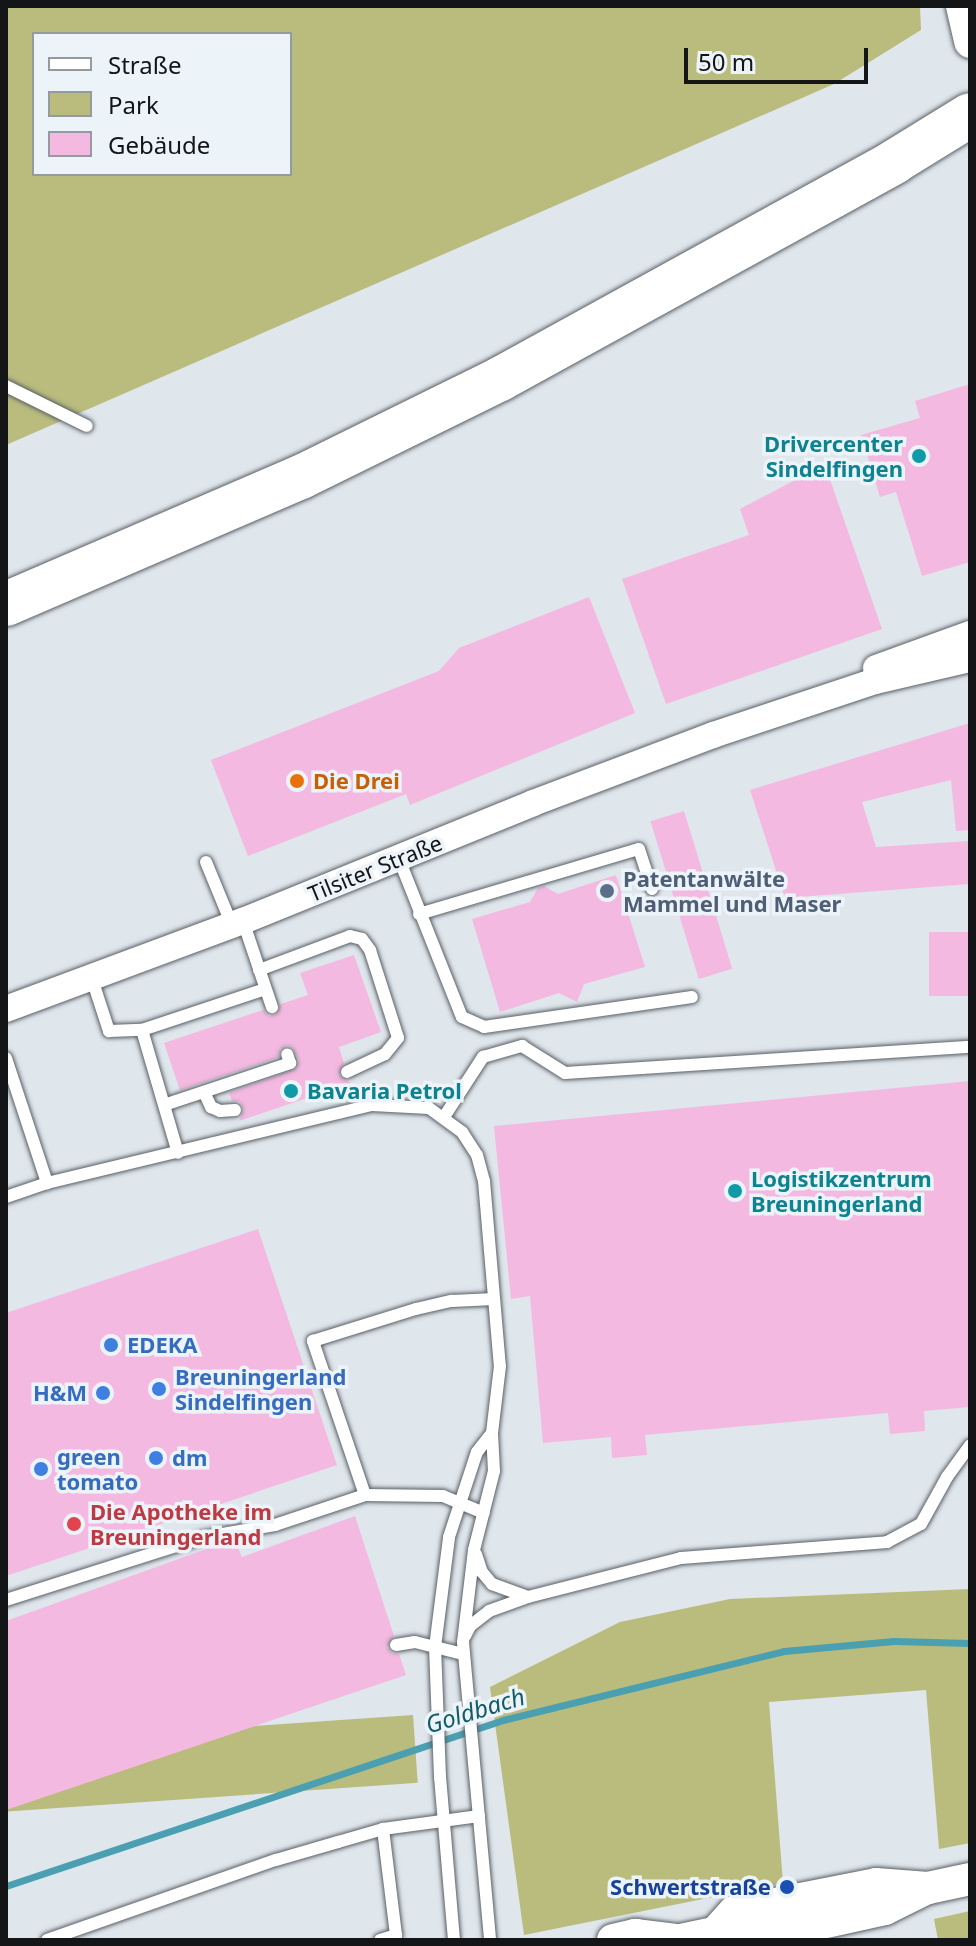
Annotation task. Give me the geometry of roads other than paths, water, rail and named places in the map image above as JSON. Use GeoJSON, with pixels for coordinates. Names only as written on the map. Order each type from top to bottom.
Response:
{"type":"FeatureCollection","features":[{"type":"Feature","properties":{"kind":"highway"},"geometry":{"type":"LineString","coordinates":[[7,583],[301,477],[500,379],[894,162],[947,119],[970,89]]}},
{"type":"Feature","properties":{"kind":"street"},"geometry":{"type":"LineString","coordinates":[[962,6],[970,42]]}},
{"type":"Feature","properties":{"kind":"street","name":"Tilsiter Straße"},"geometry":{"type":"LineString","coordinates":[[6,1009],[237,923],[533,803],[743,724],[931,645],[970,634]]}},
{"type":"Feature","properties":{"kind":"street","name":"Tilsiter Straße"},"geometry":{"type":"LineString","coordinates":[[743,724],[875,681],[970,659]]}},
{"type":"Feature","properties":{"kind":"street"},"geometry":{"type":"LineString","coordinates":[[681,1940],[731,1938],[734,1912],[876,1884],[928,1888],[970,1879]]}},
{"type":"Feature","properties":{"kind":"street"},"geometry":{"type":"LineString","coordinates":[[613,1940],[635,1935],[674,1940]]}},
{"type":"Feature","properties":{"kind":"lane"},"geometry":{"type":"LineString","coordinates":[[6,386],[87,426]]}},
{"type":"Feature","properties":{"kind":"lane"},"geometry":{"type":"LineString","coordinates":[[419,914],[639,849],[652,889]]}},
{"type":"Feature","properties":{"kind":"lane"},"geometry":{"type":"LineString","coordinates":[[399,859],[462,1017],[484,1027],[692,997]]}},
{"type":"Feature","properties":{"kind":"lane"},"geometry":{"type":"LineString","coordinates":[[206,862],[259,970],[272,1007]]}},
{"type":"Feature","properties":{"kind":"lane"},"geometry":{"type":"LineString","coordinates":[[259,970],[350,936],[362,939],[370,950],[398,1038],[385,1054],[347,1072]]}},
{"type":"Feature","properties":{"kind":"lane"},"geometry":{"type":"LineString","coordinates":[[92,979],[109,1031],[142,1030],[265,989]]}},
{"type":"Feature","properties":{"kind":"lane"},"geometry":{"type":"LineString","coordinates":[[142,1030],[167,1104],[178,1153]]}},
{"type":"Feature","properties":{"kind":"lane"},"geometry":{"type":"LineString","coordinates":[[444,1117],[483,1057],[522,1046],[565,1073],[970,1047]]}},
{"type":"Feature","properties":{"kind":"lane"},"geometry":{"type":"LineString","coordinates":[[167,1104],[290,1063],[287,1054]]}},
{"type":"Feature","properties":{"kind":"lane"},"geometry":{"type":"LineString","coordinates":[[6,1058],[47,1183]]}},
{"type":"Feature","properties":{"kind":"lane"},"geometry":{"type":"LineString","coordinates":[[204,1092],[211,1107],[220,1111],[235,1110]]}},
{"type":"Feature","properties":{"kind":"lane"},"geometry":{"type":"LineString","coordinates":[[6,1197],[47,1183],[372,1105],[429,1108],[462,1132],[477,1155],[484,1181],[500,1366],[492,1433],[494,1471],[474,1550],[463,1648],[490,1940]]}},
{"type":"Feature","properties":{"kind":"lane"},"geometry":{"type":"LineString","coordinates":[[365,1495],[313,1341],[416,1309],[452,1301],[494,1299]]}},
{"type":"Feature","properties":{"kind":"lane"},"geometry":{"type":"LineString","coordinates":[[454,1940],[440,1777],[435,1647],[449,1537],[477,1452],[492,1433]]}},
{"type":"Feature","properties":{"kind":"lane"},"geometry":{"type":"LineString","coordinates":[[463,1648],[470,1626],[489,1611],[528,1597],[681,1558],[887,1542],[921,1524],[947,1477],[970,1445]]}},
{"type":"Feature","properties":{"kind":"lane"},"geometry":{"type":"LineString","coordinates":[[6,1600],[205,1537],[275,1525],[365,1495],[443,1496],[484,1513]]}},
{"type":"Feature","properties":{"kind":"lane"},"geometry":{"type":"LineString","coordinates":[[474,1550],[482,1572],[492,1584],[528,1597]]}},
{"type":"Feature","properties":{"kind":"lane"},"geometry":{"type":"LineString","coordinates":[[396,1645],[415,1642],[435,1647],[463,1648]]}},
{"type":"Feature","properties":{"kind":"lane"},"geometry":{"type":"LineString","coordinates":[[47,1940],[276,1860],[383,1829],[479,1816]]}},
{"type":"Feature","properties":{"kind":"lane"},"geometry":{"type":"LineString","coordinates":[[380,1940],[396,1935],[383,1829]]}},
{"type":"Feature","properties":{"kind":"waterway","name":"Goldbach"},"geometry":{"type":"LineString","coordinates":[[6,1886],[503,1720],[784,1651],[894,1641],[970,1643]]}},
{"type":"Feature","properties":{"kind":"place","name":"Drivercenter Sindelfingen"},"geometry":{"type":"Point","coordinates":[919,456]}},
{"type":"Feature","properties":{"kind":"place","name":"Die Drei"},"geometry":{"type":"Point","coordinates":[297,781]}},
{"type":"Feature","properties":{"kind":"place","name":"Patentanwälte Mammel und Maser"},"geometry":{"type":"Point","coordinates":[607,891]}},
{"type":"Feature","properties":{"kind":"place","name":"Bavaria Petrol"},"geometry":{"type":"Point","coordinates":[291,1091]}},
{"type":"Feature","properties":{"kind":"place","name":"Logistikzentrum Breuningerland"},"geometry":{"type":"Point","coordinates":[735,1191]}},
{"type":"Feature","properties":{"kind":"place","name":"EDEKA"},"geometry":{"type":"Point","coordinates":[111,1345]}},
{"type":"Feature","properties":{"kind":"place","name":"Breuningerland Sindelfingen"},"geometry":{"type":"Point","coordinates":[159,1389]}},
{"type":"Feature","properties":{"kind":"place","name":"H&M"},"geometry":{"type":"Point","coordinates":[103,1393]}},
{"type":"Feature","properties":{"kind":"place","name":"dm"},"geometry":{"type":"Point","coordinates":[156,1458]}},
{"type":"Feature","properties":{"kind":"place","name":"green tomato"},"geometry":{"type":"Point","coordinates":[41,1469]}},
{"type":"Feature","properties":{"kind":"place","name":"Die Apotheke im Breuningerland"},"geometry":{"type":"Point","coordinates":[74,1524]}},
{"type":"Feature","properties":{"kind":"place","name":"Schwertstraße"},"geometry":{"type":"Point","coordinates":[787,1887]}}]}
